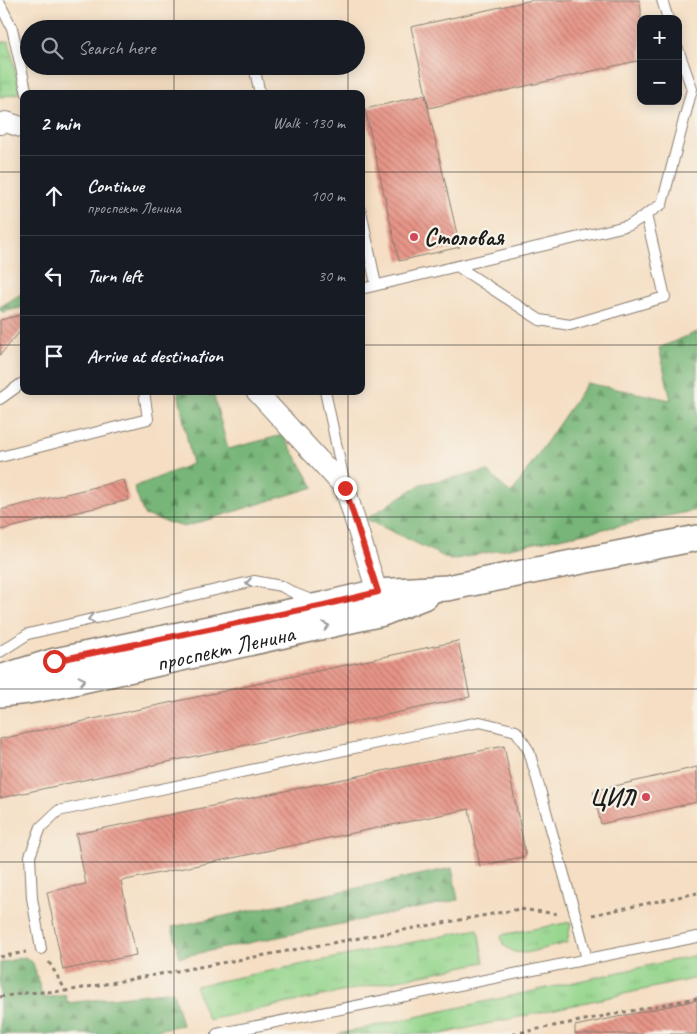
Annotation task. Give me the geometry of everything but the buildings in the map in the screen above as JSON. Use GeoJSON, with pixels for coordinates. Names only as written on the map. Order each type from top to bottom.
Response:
{"type":"FeatureCollection","features":[{"type":"Feature","properties":{"kind":"street"},"geometry":{"type":"LineString","coordinates":[[0,124],[6,122],[20,127]]}},
{"type":"Feature","properties":{"kind":"street"},"geometry":{"type":"LineString","coordinates":[[260,395],[345,488],[378,592],[371,610],[360,618]]}},
{"type":"Feature","properties":{"kind":"street","name":"проспект Ленина"},"geometry":{"type":"LineString","coordinates":[[0,694],[56,686],[378,592],[447,588],[697,538]]}},
{"type":"Feature","properties":{"kind":"street","name":"проспект Ленина"},"geometry":{"type":"LineString","coordinates":[[0,678],[54,661],[301,614],[360,618],[383,613],[447,588]]}},
{"type":"Feature","properties":{"kind":"street"},"geometry":{"type":"LineString","coordinates":[[54,661],[43,670],[42,677],[44,682],[56,686]]}},
{"type":"Feature","properties":{"kind":"lane"},"geometry":{"type":"LineString","coordinates":[[662,0],[667,15]]}},
{"type":"Feature","properties":{"kind":"lane"},"geometry":{"type":"LineString","coordinates":[[0,4],[12,28],[20,63]]}},
{"type":"Feature","properties":{"kind":"lane"},"geometry":{"type":"LineString","coordinates":[[365,288],[630,225],[662,204],[692,89],[682,60]]}},
{"type":"Feature","properties":{"kind":"lane"},"geometry":{"type":"LineString","coordinates":[[23,75],[26,90]]}},
{"type":"Feature","properties":{"kind":"lane"},"geometry":{"type":"LineString","coordinates":[[256,75],[259,90]]}},
{"type":"Feature","properties":{"kind":"lane"},"geometry":{"type":"LineString","coordinates":[[457,266],[540,320],[570,324],[665,297],[646,215]]}},
{"type":"Feature","properties":{"kind":"lane"},"geometry":{"type":"LineString","coordinates":[[365,231],[376,285]]}},
{"type":"Feature","properties":{"kind":"lane"},"geometry":{"type":"LineString","coordinates":[[0,399],[20,385]]}},
{"type":"Feature","properties":{"kind":"lane"},"geometry":{"type":"LineString","coordinates":[[0,457],[148,419],[145,395]]}},
{"type":"Feature","properties":{"kind":"lane"},"geometry":{"type":"LineString","coordinates":[[326,395],[345,488]]}},
{"type":"Feature","properties":{"kind":"lane"},"geometry":{"type":"LineString","coordinates":[[0,652],[28,634],[254,581],[281,586],[301,614]]}},
{"type":"Feature","properties":{"kind":"lane"},"geometry":{"type":"LineString","coordinates":[[41,949],[32,898],[30,856],[41,827],[58,811],[480,722],[516,731],[529,751],[587,959]]}},
{"type":"Feature","properties":{"kind":"lane"},"geometry":{"type":"LineString","coordinates":[[217,1034],[697,937]]}},
{"type":"Feature","properties":{"kind":"path"},"geometry":{"type":"LineString","coordinates":[[0,997],[23,993],[66,991],[520,908],[576,917],[594,915],[697,892]]}},
{"type":"Feature","properties":{"kind":"path"},"geometry":{"type":"LineString","coordinates":[[0,962],[2,957],[41,949],[66,991]]}},
{"type":"Feature","properties":{"kind":"path"},"geometry":{"type":"LineString","coordinates":[[513,1034],[697,998]]}},
{"type":"Feature","properties":{"kind":"green space"},"geometry":{"type":"Polygon","coordinates":[[[9,41],[20,93],[0,97],[0,43],[9,41]]]}},
{"type":"Feature","properties":{"kind":"green space"},"geometry":{"type":"Polygon","coordinates":[[[20,294],[20,308],[3,312],[0,310],[0,307],[20,294]]]}},
{"type":"Feature","properties":{"kind":"green space"},"geometry":{"type":"Polygon","coordinates":[[[697,332],[697,510],[451,560],[366,519],[421,484],[488,471],[511,494],[587,383],[671,400],[659,348],[697,332]]]}},
{"type":"Feature","properties":{"kind":"green space"},"geometry":{"type":"Polygon","coordinates":[[[179,395],[215,395],[228,449],[283,435],[314,487],[184,527],[144,515],[134,487],[192,464],[179,395]]]}},
{"type":"Feature","properties":{"kind":"green space"},"geometry":{"type":"Polygon","coordinates":[[[452,868],[458,900],[180,957],[172,927],[452,868]]]}},
{"type":"Feature","properties":{"kind":"green space"},"geometry":{"type":"Polygon","coordinates":[[[571,922],[567,943],[526,953],[514,952],[503,945],[501,935],[571,922]]]}},
{"type":"Feature","properties":{"kind":"green space"},"geometry":{"type":"Polygon","coordinates":[[[478,929],[484,962],[208,1020],[195,986],[478,929]]]}},
{"type":"Feature","properties":{"kind":"green space"},"geometry":{"type":"Polygon","coordinates":[[[697,955],[697,978],[441,1034],[338,1034],[697,955]]]}},
{"type":"Feature","properties":{"kind":"green space"},"geometry":{"type":"Polygon","coordinates":[[[25,957],[33,963],[43,998],[66,995],[67,1003],[173,991],[182,1025],[135,1034],[0,1034],[0,963],[25,957]]]}},
{"type":"Feature","properties":{"kind":"place","name":"Столовая"},"geometry":{"type":"Point","coordinates":[414,237]}},
{"type":"Feature","properties":{"kind":"place","name":"ЦИЛ"},"geometry":{"type":"Point","coordinates":[646,797]}},
{"type":"Feature","properties":{"kind":"route"},"geometry":{"type":"LineString","coordinates":[[54,661],[378,592],[345,488]]}}]}
